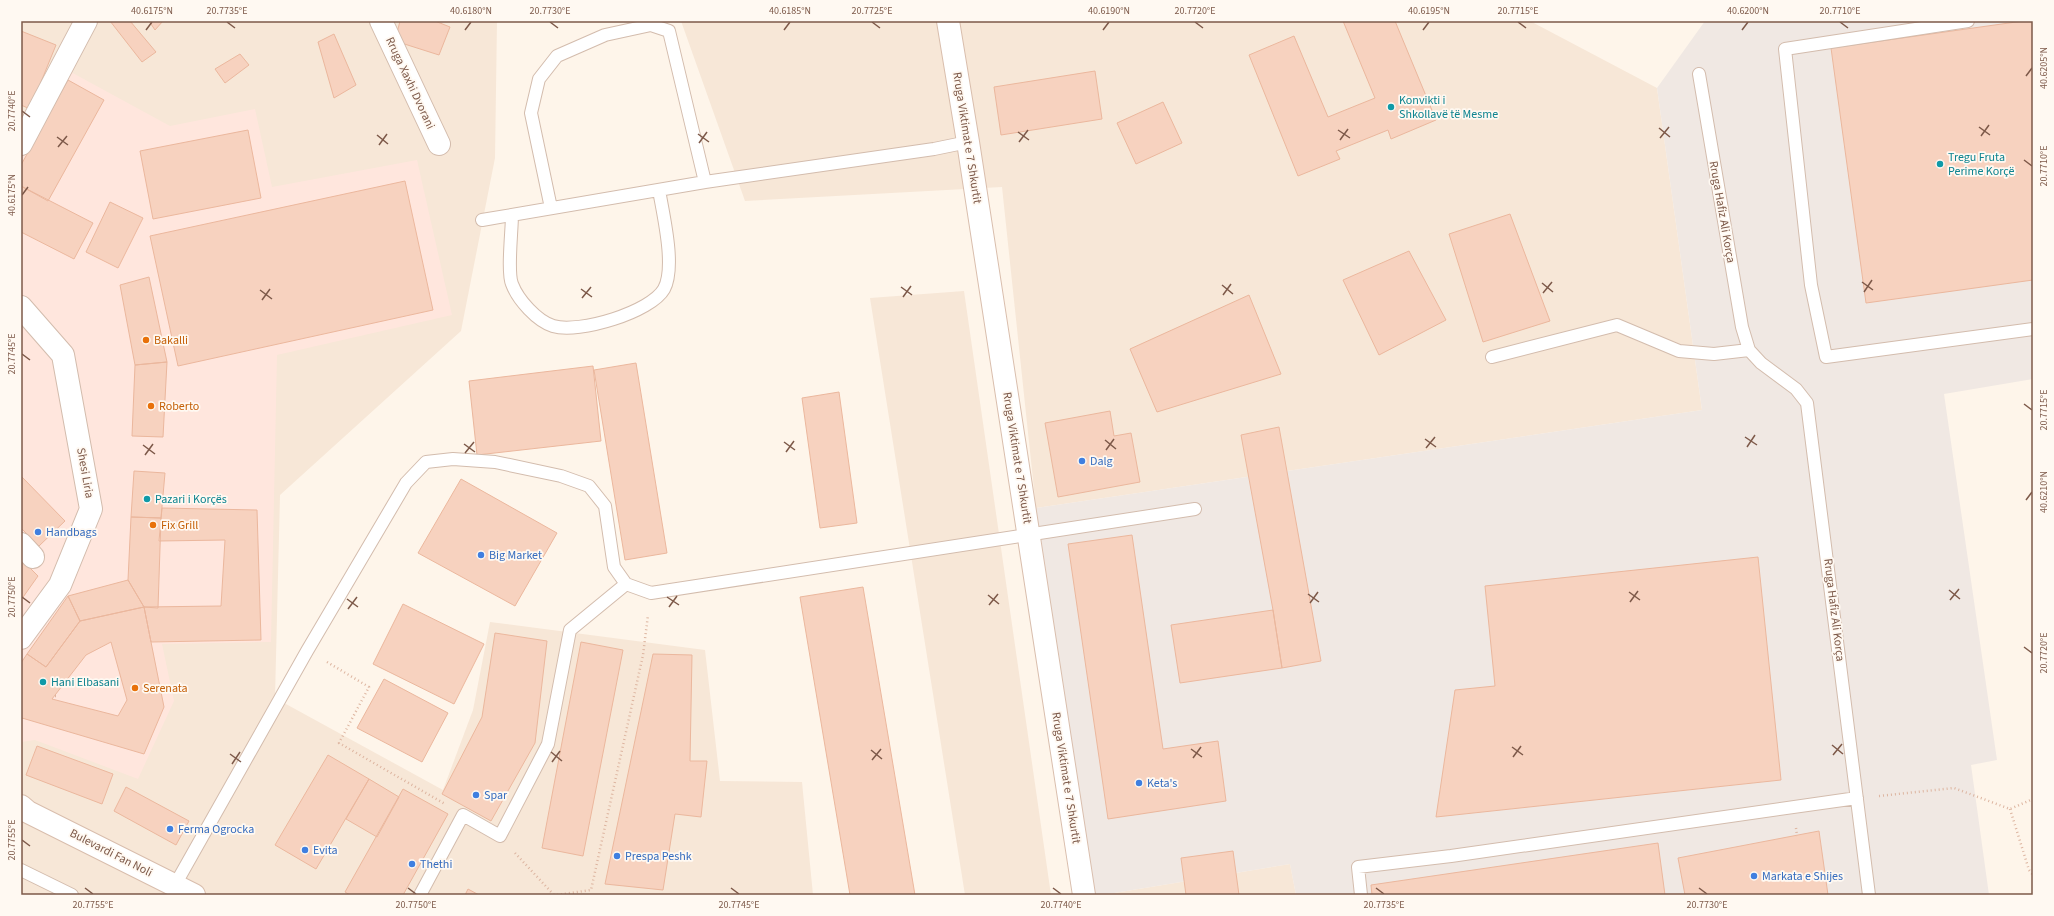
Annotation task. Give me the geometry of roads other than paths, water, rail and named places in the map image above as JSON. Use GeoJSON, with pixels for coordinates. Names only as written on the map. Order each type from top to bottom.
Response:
{"type":"FeatureCollection","features":[{"type":"Feature","properties":{"kind":"street"},"geometry":{"type":"LineString","coordinates":[[21,144],[86,21]]}},
{"type":"Feature","properties":{"kind":"street","name":"Rruga Xaxhi Dvorani"},"geometry":{"type":"LineString","coordinates":[[381,21],[439,144]]}},
{"type":"Feature","properties":{"kind":"street","name":"Rruga Viktimat e 7 Shkurtit"},"geometry":{"type":"LineString","coordinates":[[948,21],[1084,895]]}},
{"type":"Feature","properties":{"kind":"street","name":"Shesi Liria"},"geometry":{"type":"LineString","coordinates":[[21,307],[63,355],[91,509],[60,585],[21,638]]}},
{"type":"Feature","properties":{"kind":"street","name":"Bulevardi Fan Noli"},"geometry":{"type":"LineString","coordinates":[[23,810],[194,895]]}},
{"type":"Feature","properties":{"kind":"lane"},"geometry":{"type":"LineString","coordinates":[[1968,21],[1785,49],[1812,292],[1826,357],[2033,329]]}},
{"type":"Feature","properties":{"kind":"lane"},"geometry":{"type":"LineString","coordinates":[[551,208],[531,113],[539,79],[557,56],[605,35],[651,25],[669,31],[705,182]]}},
{"type":"Feature","properties":{"kind":"lane","name":"Rruga Hafiz Ali Korça"},"geometry":{"type":"LineString","coordinates":[[1698,74],[1742,327],[1749,350],[1761,363],[1796,389],[1807,403],[1869,895]]}},
{"type":"Feature","properties":{"kind":"lane"},"geometry":{"type":"LineString","coordinates":[[482,220],[705,182],[934,149],[968,142]]}},
{"type":"Feature","properties":{"kind":"lane"},"geometry":{"type":"LineString","coordinates":[[512,215],[510,255],[511,284],[533,315],[554,326],[591,326],[628,314],[655,300],[665,288],[670,263],[659,190]]}},
{"type":"Feature","properties":{"kind":"lane"},"geometry":{"type":"LineString","coordinates":[[1492,357],[1617,325],[1679,351],[1714,354],[1749,350]]}},
{"type":"Feature","properties":{"kind":"lane"},"geometry":{"type":"LineString","coordinates":[[175,885],[307,651],[406,484],[426,462],[453,459],[496,462],[561,476],[589,486],[605,506],[614,567],[626,584],[651,593],[1195,509]]}},
{"type":"Feature","properties":{"kind":"lane"},"geometry":{"type":"LineString","coordinates":[[420,895],[463,815],[500,836],[548,744],[570,630],[626,584]]}},
{"type":"Feature","properties":{"kind":"lane"},"geometry":{"type":"LineString","coordinates":[[1361,895],[1358,867],[1451,856],[1857,798]]}},
{"type":"Feature","properties":{"kind":"lane"},"geometry":{"type":"LineString","coordinates":[[21,870],[72,895]]}},
{"type":"Feature","properties":{"kind":"place","name":"Konvikti i Shkollavë të Mesme"},"geometry":{"type":"Point","coordinates":[1391,107]}},
{"type":"Feature","properties":{"kind":"place","name":"Tregu Fruta Perime Korçë"},"geometry":{"type":"Point","coordinates":[1940,164]}},
{"type":"Feature","properties":{"kind":"place","name":"Bakalli"},"geometry":{"type":"Point","coordinates":[146,340]}},
{"type":"Feature","properties":{"kind":"place","name":"Roberto"},"geometry":{"type":"Point","coordinates":[151,406]}},
{"type":"Feature","properties":{"kind":"place","name":"Dalg"},"geometry":{"type":"Point","coordinates":[1082,461]}},
{"type":"Feature","properties":{"kind":"place","name":"Pazari i Korçës"},"geometry":{"type":"Point","coordinates":[147,499]}},
{"type":"Feature","properties":{"kind":"place","name":"Fix Grill"},"geometry":{"type":"Point","coordinates":[153,525]}},
{"type":"Feature","properties":{"kind":"place","name":"Handbags"},"geometry":{"type":"Point","coordinates":[38,532]}},
{"type":"Feature","properties":{"kind":"place","name":"Big Market"},"geometry":{"type":"Point","coordinates":[481,555]}},
{"type":"Feature","properties":{"kind":"place","name":"Hani Elbasani"},"geometry":{"type":"Point","coordinates":[43,682]}},
{"type":"Feature","properties":{"kind":"place","name":"Serenata"},"geometry":{"type":"Point","coordinates":[135,688]}},
{"type":"Feature","properties":{"kind":"place","name":"Keta's"},"geometry":{"type":"Point","coordinates":[1139,783]}},
{"type":"Feature","properties":{"kind":"place","name":"Spar"},"geometry":{"type":"Point","coordinates":[476,795]}},
{"type":"Feature","properties":{"kind":"place","name":"Ferma Ogrocka"},"geometry":{"type":"Point","coordinates":[170,829]}},
{"type":"Feature","properties":{"kind":"place","name":"Evita"},"geometry":{"type":"Point","coordinates":[305,850]}},
{"type":"Feature","properties":{"kind":"place","name":"Prespa Peshk"},"geometry":{"type":"Point","coordinates":[617,856]}},
{"type":"Feature","properties":{"kind":"place","name":"Thethi"},"geometry":{"type":"Point","coordinates":[412,864]}},
{"type":"Feature","properties":{"kind":"place","name":"Markata e Shijes"},"geometry":{"type":"Point","coordinates":[1754,876]}}]}
